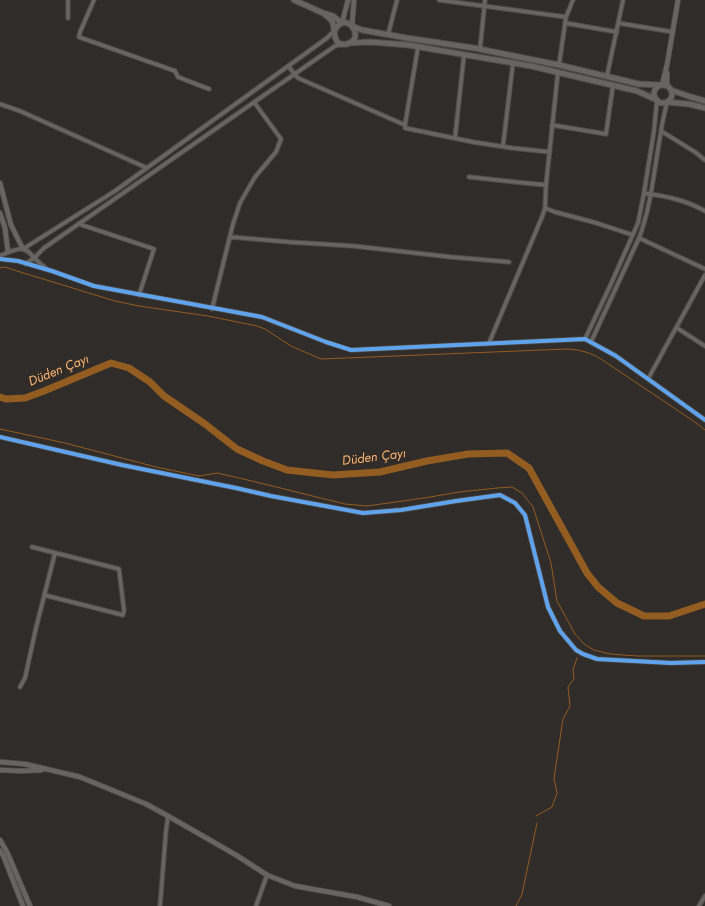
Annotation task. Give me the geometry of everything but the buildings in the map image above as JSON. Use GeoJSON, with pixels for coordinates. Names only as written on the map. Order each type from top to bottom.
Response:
{"type":"FeatureCollection","features":[{"type":"Feature","properties":{"kind":"main road"},"geometry":{"type":"LineString","coordinates":[[294,0],[333,16],[342,23],[346,23],[362,30],[480,49],[559,65],[639,84],[665,87],[672,95],[667,102]]}},
{"type":"Feature","properties":{"kind":"main road"},"geometry":{"type":"LineString","coordinates":[[323,13],[332,21],[335,30],[335,37],[339,43],[343,44],[371,42],[418,47],[513,63],[637,91],[662,102],[689,104],[705,108]]}},
{"type":"Feature","properties":{"kind":"main road"},"geometry":{"type":"LineString","coordinates":[[335,30],[339,24],[342,23]]}},
{"type":"Feature","properties":{"kind":"main road"},"geometry":{"type":"LineString","coordinates":[[349,43],[355,35],[354,28],[352,26]]}},
{"type":"Feature","properties":{"kind":"main road"},"geometry":{"type":"LineString","coordinates":[[657,100],[655,97],[655,91],[658,86],[705,101]]}},
{"type":"Feature","properties":{"kind":"street"},"geometry":{"type":"LineString","coordinates":[[68,0],[68,18]]}},
{"type":"Feature","properties":{"kind":"street"},"geometry":{"type":"LineString","coordinates":[[94,0],[79,37],[175,71],[178,78],[209,90]]}},
{"type":"Feature","properties":{"kind":"street"},"geometry":{"type":"LineString","coordinates":[[342,23],[348,0]]}},
{"type":"Feature","properties":{"kind":"street"},"geometry":{"type":"LineString","coordinates":[[352,26],[354,0]]}},
{"type":"Feature","properties":{"kind":"street"},"geometry":{"type":"LineString","coordinates":[[388,35],[397,0]]}},
{"type":"Feature","properties":{"kind":"street"},"geometry":{"type":"LineString","coordinates":[[439,0],[566,17]]}},
{"type":"Feature","properties":{"kind":"street"},"geometry":{"type":"LineString","coordinates":[[480,49],[485,0]]}},
{"type":"Feature","properties":{"kind":"street"},"geometry":{"type":"LineString","coordinates":[[559,65],[566,17],[573,0]]}},
{"type":"Feature","properties":{"kind":"street"},"geometry":{"type":"LineString","coordinates":[[608,76],[623,0]]}},
{"type":"Feature","properties":{"kind":"street"},"geometry":{"type":"LineString","coordinates":[[665,87],[667,65],[678,0]]}},
{"type":"Feature","properties":{"kind":"street"},"geometry":{"type":"LineString","coordinates":[[565,23],[617,32]]}},
{"type":"Feature","properties":{"kind":"street"},"geometry":{"type":"LineString","coordinates":[[618,24],[673,32]]}},
{"type":"Feature","properties":{"kind":"street"},"geometry":{"type":"LineString","coordinates":[[23,249],[115,191],[328,38],[335,30]]}},
{"type":"Feature","properties":{"kind":"street"},"geometry":{"type":"LineString","coordinates":[[26,264],[44,248],[254,102],[335,46],[343,44]]}},
{"type":"Feature","properties":{"kind":"street"},"geometry":{"type":"LineString","coordinates":[[418,47],[405,128],[503,146],[550,152]]}},
{"type":"Feature","properties":{"kind":"street"},"geometry":{"type":"LineString","coordinates":[[455,138],[464,55]]}},
{"type":"Feature","properties":{"kind":"street"},"geometry":{"type":"LineString","coordinates":[[503,146],[513,63]]}},
{"type":"Feature","properties":{"kind":"street"},"geometry":{"type":"LineString","coordinates":[[288,66],[298,78],[405,124]]}},
{"type":"Feature","properties":{"kind":"street"},"geometry":{"type":"LineString","coordinates":[[489,343],[545,208],[558,72]]}},
{"type":"Feature","properties":{"kind":"street"},"geometry":{"type":"LineString","coordinates":[[552,125],[606,134],[613,85]]}},
{"type":"Feature","properties":{"kind":"street"},"geometry":{"type":"LineString","coordinates":[[585,339],[638,223],[654,131],[657,100]]}},
{"type":"Feature","properties":{"kind":"street"},"geometry":{"type":"LineString","coordinates":[[212,309],[233,224],[240,203],[255,177],[276,152],[281,139],[254,102]]}},
{"type":"Feature","properties":{"kind":"street"},"geometry":{"type":"LineString","coordinates":[[591,342],[644,225],[667,102]]}},
{"type":"Feature","properties":{"kind":"street"},"geometry":{"type":"LineString","coordinates":[[0,104],[20,111],[147,168]]}},
{"type":"Feature","properties":{"kind":"street"},"geometry":{"type":"LineString","coordinates":[[661,131],[705,160]]}},
{"type":"Feature","properties":{"kind":"street"},"geometry":{"type":"LineString","coordinates":[[469,176],[546,185]]}},
{"type":"Feature","properties":{"kind":"street"},"geometry":{"type":"LineString","coordinates":[[0,183],[11,225],[23,249]]}},
{"type":"Feature","properties":{"kind":"street"},"geometry":{"type":"LineString","coordinates":[[644,192],[695,205],[705,211]]}},
{"type":"Feature","properties":{"kind":"street"},"geometry":{"type":"LineString","coordinates":[[545,208],[633,235]]}},
{"type":"Feature","properties":{"kind":"street"},"geometry":{"type":"LineString","coordinates":[[0,213],[5,228],[10,260]]}},
{"type":"Feature","properties":{"kind":"street"},"geometry":{"type":"LineString","coordinates":[[80,223],[82,225],[154,249],[139,295]]}},
{"type":"Feature","properties":{"kind":"street"},"geometry":{"type":"LineString","coordinates":[[231,237],[353,246],[509,262]]}},
{"type":"Feature","properties":{"kind":"street"},"geometry":{"type":"LineString","coordinates":[[639,238],[705,269]]}},
{"type":"Feature","properties":{"kind":"street"},"geometry":{"type":"LineString","coordinates":[[0,256],[18,249],[27,250],[43,266],[52,271]]}},
{"type":"Feature","properties":{"kind":"street"},"geometry":{"type":"LineString","coordinates":[[0,259],[18,261],[94,286],[262,318],[351,350],[585,339],[616,356],[705,420]]}},
{"type":"Feature","properties":{"kind":"street"},"geometry":{"type":"LineString","coordinates":[[648,379],[705,277]]}},
{"type":"Feature","properties":{"kind":"street"},"geometry":{"type":"LineString","coordinates":[[676,328],[705,346]]}},
{"type":"Feature","properties":{"kind":"street"},"geometry":{"type":"LineString","coordinates":[[0,437],[122,465],[271,496],[363,513],[401,510],[500,495],[516,503],[526,515],[548,607],[560,631],[576,650],[597,659],[671,663],[705,662]]}},
{"type":"Feature","properties":{"kind":"street"},"geometry":{"type":"LineString","coordinates":[[32,547],[119,569],[124,610],[123,616],[44,595]]}},
{"type":"Feature","properties":{"kind":"street"},"geometry":{"type":"LineString","coordinates":[[20,687],[25,678],[55,553]]}},
{"type":"Feature","properties":{"kind":"street"},"geometry":{"type":"LineString","coordinates":[[0,762],[25,764],[80,777],[146,804],[236,855],[266,875],[295,886],[357,897],[389,906]]}},
{"type":"Feature","properties":{"kind":"street"},"geometry":{"type":"LineString","coordinates":[[0,770],[48,770]]}},
{"type":"Feature","properties":{"kind":"street"},"geometry":{"type":"LineString","coordinates":[[160,906],[168,816]]}},
{"type":"Feature","properties":{"kind":"street"},"geometry":{"type":"LineString","coordinates":[[0,840],[2,854],[23,906]]}},
{"type":"Feature","properties":{"kind":"street"},"geometry":{"type":"LineString","coordinates":[[2,854],[30,906]]}},
{"type":"Feature","properties":{"kind":"street"},"geometry":{"type":"LineString","coordinates":[[256,906],[266,875]]}},
{"type":"Feature","properties":{"kind":"street"},"geometry":{"type":"LineString","coordinates":[[699,906],[705,896]]}},
{"type":"Feature","properties":{"kind":"waterway"},"geometry":{"type":"LineString","coordinates":[[0,268],[5,267],[115,301],[208,316],[257,326],[265,329],[291,346],[321,359],[567,349],[581,351],[601,359],[705,430]]}},
{"type":"Feature","properties":{"kind":"waterway","name":"Düden Çayı"},"geometry":{"type":"LineString","coordinates":[[0,397],[6,399],[25,398],[111,363],[129,368],[150,382],[164,396],[205,424],[237,449],[287,470],[333,475],[380,472],[427,461],[468,454],[507,453],[529,468],[587,573],[598,587],[617,603],[644,616],[669,616],[705,604]]}},
{"type":"Feature","properties":{"kind":"waterway"},"geometry":{"type":"LineString","coordinates":[[0,429],[65,443],[156,467],[199,476],[217,473],[345,504],[367,506],[459,492],[512,487],[522,493],[533,507],[551,563],[557,601],[575,634],[584,644],[594,650],[610,654],[637,656],[705,656]]}},
{"type":"Feature","properties":{"kind":"waterway"},"geometry":{"type":"LineString","coordinates":[[536,816],[552,807],[557,793],[554,778],[563,719],[570,706],[568,687],[574,679],[573,670],[577,658]]}},
{"type":"Feature","properties":{"kind":"waterway"},"geometry":{"type":"LineString","coordinates":[[516,906],[522,894],[537,823]]}},
{"type":"Feature","properties":{"kind":"cycle path"},"geometry":{"type":"LineString","coordinates":[[0,259],[18,261],[94,286],[262,317],[351,350],[585,339],[616,356],[705,420]]}},
{"type":"Feature","properties":{"kind":"cycle path"},"geometry":{"type":"LineString","coordinates":[[0,437],[122,465],[271,496],[363,513],[401,510],[500,495],[515,503],[525,515],[548,607],[560,631],[576,650],[597,659],[671,663],[705,662]]}}]}
